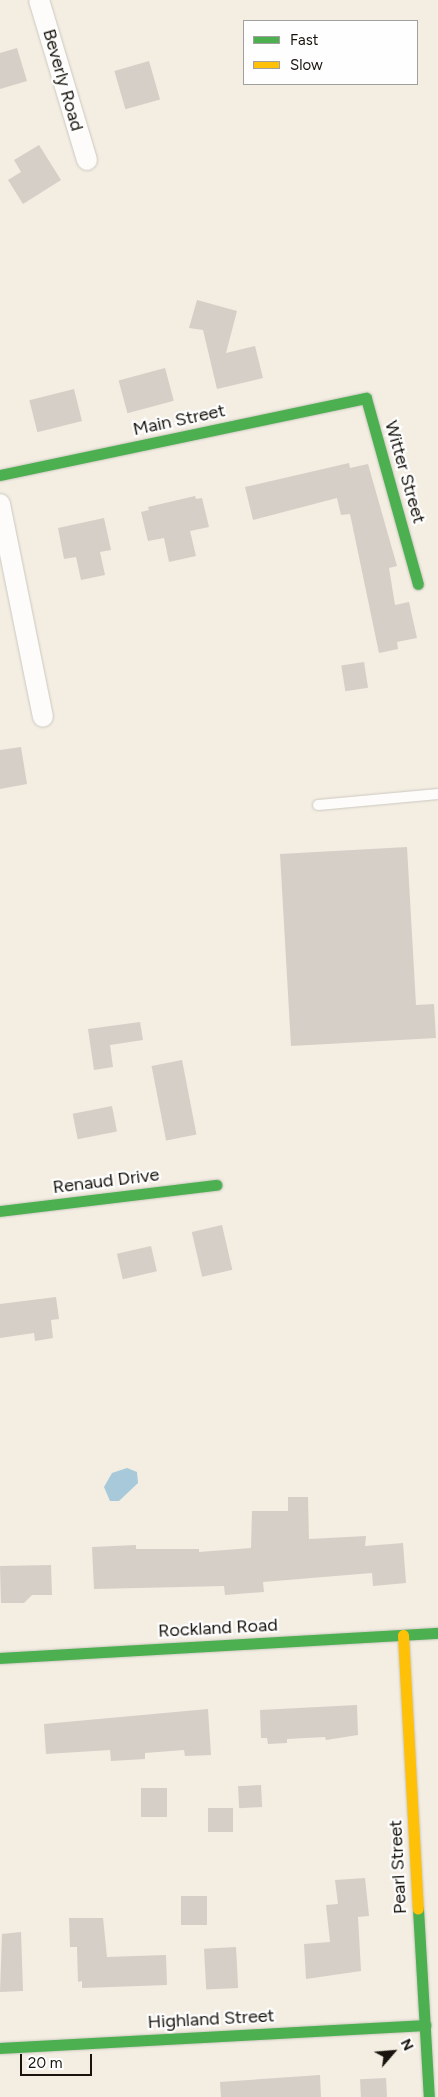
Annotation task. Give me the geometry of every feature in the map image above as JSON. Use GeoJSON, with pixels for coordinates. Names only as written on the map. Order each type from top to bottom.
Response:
{"type":"FeatureCollection","features":[{"type":"Feature","properties":{"kind":"street","name":"Beverly Road"},"geometry":{"type":"LineString","coordinates":[[39,0],[86,160]]}},
{"type":"Feature","properties":{"kind":"street","name":"Main Street"},"geometry":{"type":"LineString","coordinates":[[0,475],[366,398]]}},
{"type":"Feature","properties":{"kind":"street","name":"Witter Street"},"geometry":{"type":"LineString","coordinates":[[366,398],[418,584]]}},
{"type":"Feature","properties":{"kind":"street"},"geometry":{"type":"LineString","coordinates":[[0,504],[43,717]]}},
{"type":"Feature","properties":{"kind":"street","name":"Renaud Drive"},"geometry":{"type":"LineString","coordinates":[[0,1211],[216,1185]]}},
{"type":"Feature","properties":{"kind":"street","name":"Rockland Road"},"geometry":{"type":"LineString","coordinates":[[0,1658],[438,1633]]}},
{"type":"Feature","properties":{"kind":"street","name":"Pearl Street"},"geometry":{"type":"LineString","coordinates":[[403,1635],[429,2097]]}},
{"type":"Feature","properties":{"kind":"street","name":"Highland Street"},"geometry":{"type":"LineString","coordinates":[[0,2048],[425,2025]]}},
{"type":"Feature","properties":{"kind":"lane"},"geometry":{"type":"LineString","coordinates":[[318,804],[438,794]]}},
{"type":"Feature","properties":{"kind":"water"},"geometry":{"type":"Polygon","coordinates":[[[127,1468],[137,1472],[138,1483],[119,1501],[110,1501],[104,1487],[112,1473],[127,1468]]]}},
{"type":"Feature","properties":{"kind":"building"},"geometry":{"type":"Polygon","coordinates":[[[17,48],[27,81],[0,89],[0,53],[17,48]]]}},
{"type":"Feature","properties":{"kind":"building"},"geometry":{"type":"Polygon","coordinates":[[[149,61],[160,99],[125,109],[114,71],[149,61]]]}},
{"type":"Feature","properties":{"kind":"building"},"geometry":{"type":"Polygon","coordinates":[[[39,145],[61,180],[23,204],[8,180],[21,172],[14,160],[39,145]]]}},
{"type":"Feature","properties":{"kind":"building"},"geometry":{"type":"Polygon","coordinates":[[[197,300],[237,311],[226,353],[255,346],[263,378],[217,389],[203,330],[189,328],[197,300]]]}},
{"type":"Feature","properties":{"kind":"building"},"geometry":{"type":"Polygon","coordinates":[[[165,368],[174,401],[127,413],[119,380],[165,368]]]}},
{"type":"Feature","properties":{"kind":"building"},"geometry":{"type":"Polygon","coordinates":[[[74,389],[82,421],[37,432],[29,400],[74,389]]]}},
{"type":"Feature","properties":{"kind":"building"},"geometry":{"type":"Polygon","coordinates":[[[349,463],[350,468],[368,464],[397,566],[389,568],[395,605],[409,602],[417,638],[397,642],[398,649],[379,653],[350,514],[341,515],[337,498],[253,520],[245,487],[349,463]]]}},
{"type":"Feature","properties":{"kind":"building"},"geometry":{"type":"Polygon","coordinates":[[[195,496],[196,499],[202,498],[209,527],[190,531],[196,556],[169,562],[164,538],[148,541],[141,512],[149,510],[148,507],[195,496]]]}},
{"type":"Feature","properties":{"kind":"building"},"geometry":{"type":"Polygon","coordinates":[[[104,518],[111,550],[100,552],[105,575],[81,580],[76,557],[64,559],[58,528],[104,518]]]}},
{"type":"Feature","properties":{"kind":"building"},"geometry":{"type":"Polygon","coordinates":[[[364,662],[368,688],[345,691],[341,666],[364,662]]]}},
{"type":"Feature","properties":{"kind":"building"},"geometry":{"type":"Polygon","coordinates":[[[21,747],[27,784],[0,789],[0,750],[21,747]]]}},
{"type":"Feature","properties":{"kind":"building"},"geometry":{"type":"Polygon","coordinates":[[[407,847],[416,1005],[434,1004],[436,1038],[291,1046],[280,854],[407,847]]]}},
{"type":"Feature","properties":{"kind":"building"},"geometry":{"type":"Polygon","coordinates":[[[140,1022],[143,1040],[110,1045],[113,1067],[94,1070],[88,1029],[140,1022]]]}},
{"type":"Feature","properties":{"kind":"building"},"geometry":{"type":"Polygon","coordinates":[[[182,1060],[197,1135],[166,1141],[152,1066],[182,1060]]]}},
{"type":"Feature","properties":{"kind":"building"},"geometry":{"type":"Polygon","coordinates":[[[112,1106],[117,1132],[78,1139],[73,1114],[112,1106]]]}},
{"type":"Feature","properties":{"kind":"building"},"geometry":{"type":"Polygon","coordinates":[[[222,1225],[232,1270],[202,1277],[192,1232],[222,1225]]]}},
{"type":"Feature","properties":{"kind":"building"},"geometry":{"type":"Polygon","coordinates":[[[151,1246],[157,1271],[123,1279],[117,1254],[151,1246]]]}},
{"type":"Feature","properties":{"kind":"building"},"geometry":{"type":"Polygon","coordinates":[[[56,1297],[59,1319],[51,1320],[53,1338],[35,1341],[34,1333],[0,1338],[0,1304],[56,1297]]]}},
{"type":"Feature","properties":{"kind":"building"},"geometry":{"type":"Polygon","coordinates":[[[288,1497],[308,1497],[309,1539],[366,1536],[365,1546],[403,1543],[406,1583],[373,1586],[372,1573],[263,1582],[264,1592],[225,1595],[224,1586],[94,1589],[92,1547],[136,1545],[136,1549],[199,1549],[199,1552],[251,1548],[252,1511],[288,1511],[288,1497]]]}},
{"type":"Feature","properties":{"kind":"building"},"geometry":{"type":"Polygon","coordinates":[[[51,1565],[52,1595],[32,1595],[24,1603],[1,1603],[0,1566],[51,1565]]]}},
{"type":"Feature","properties":{"kind":"building"},"geometry":{"type":"Polygon","coordinates":[[[357,1705],[358,1735],[326,1740],[325,1737],[287,1739],[287,1743],[268,1744],[267,1738],[261,1738],[260,1710],[357,1705]]]}},
{"type":"Feature","properties":{"kind":"building"},"geometry":{"type":"Polygon","coordinates":[[[208,1709],[211,1755],[185,1756],[184,1750],[145,1753],[145,1759],[111,1761],[110,1750],[46,1754],[44,1724],[208,1709]]]}},
{"type":"Feature","properties":{"kind":"building"},"geometry":{"type":"Polygon","coordinates":[[[261,1785],[262,1807],[239,1808],[238,1786],[261,1785]]]}},
{"type":"Feature","properties":{"kind":"building"},"geometry":{"type":"Polygon","coordinates":[[[141,1788],[167,1788],[167,1817],[141,1817],[141,1788]]]}},
{"type":"Feature","properties":{"kind":"building"},"geometry":{"type":"Polygon","coordinates":[[[208,1808],[233,1808],[233,1832],[208,1832],[208,1808]]]}},
{"type":"Feature","properties":{"kind":"building"},"geometry":{"type":"Polygon","coordinates":[[[365,1878],[369,1916],[358,1917],[361,1971],[306,1979],[304,1944],[330,1942],[326,1905],[338,1904],[335,1880],[365,1878]]]}},
{"type":"Feature","properties":{"kind":"building"},"geometry":{"type":"Polygon","coordinates":[[[181,1896],[207,1896],[207,1925],[181,1925],[181,1896]]]}},
{"type":"Feature","properties":{"kind":"building"},"geometry":{"type":"Polygon","coordinates":[[[69,1918],[103,1918],[107,1957],[166,1955],[167,1985],[82,1988],[82,1981],[78,1982],[77,1947],[70,1947],[69,1918]]]}},
{"type":"Feature","properties":{"kind":"building"},"geometry":{"type":"Polygon","coordinates":[[[21,1932],[23,1991],[0,1992],[2,1934],[21,1932]]]}},
{"type":"Feature","properties":{"kind":"building"},"geometry":{"type":"Polygon","coordinates":[[[236,1947],[238,1988],[206,1990],[204,1949],[236,1947]]]}},
{"type":"Feature","properties":{"kind":"building"},"geometry":{"type":"Polygon","coordinates":[[[320,2075],[321,2097],[221,2097],[220,2082],[320,2075]]]}},
{"type":"Feature","properties":{"kind":"building"},"geometry":{"type":"Polygon","coordinates":[[[386,2078],[387,2097],[361,2097],[360,2079],[386,2078]]]}},
{"type":"Feature","properties":{"kind":"traffic: fast"},"geometry":{"type":"LineString","coordinates":[[0,475],[366,398],[418,584]]}},
{"type":"Feature","properties":{"kind":"traffic: fast"},"geometry":{"type":"LineString","coordinates":[[0,1211],[216,1185]]}},
{"type":"Feature","properties":{"kind":"traffic: fast"},"geometry":{"type":"LineString","coordinates":[[0,1658],[438,1633]]}},
{"type":"Feature","properties":{"kind":"traffic: fast"},"geometry":{"type":"LineString","coordinates":[[418,1909],[429,2097]]}},
{"type":"Feature","properties":{"kind":"traffic: fast"},"geometry":{"type":"LineString","coordinates":[[0,2048],[425,2025]]}},
{"type":"Feature","properties":{"kind":"traffic: slow"},"geometry":{"type":"LineString","coordinates":[[403,1635],[418,1909]]}}]}
